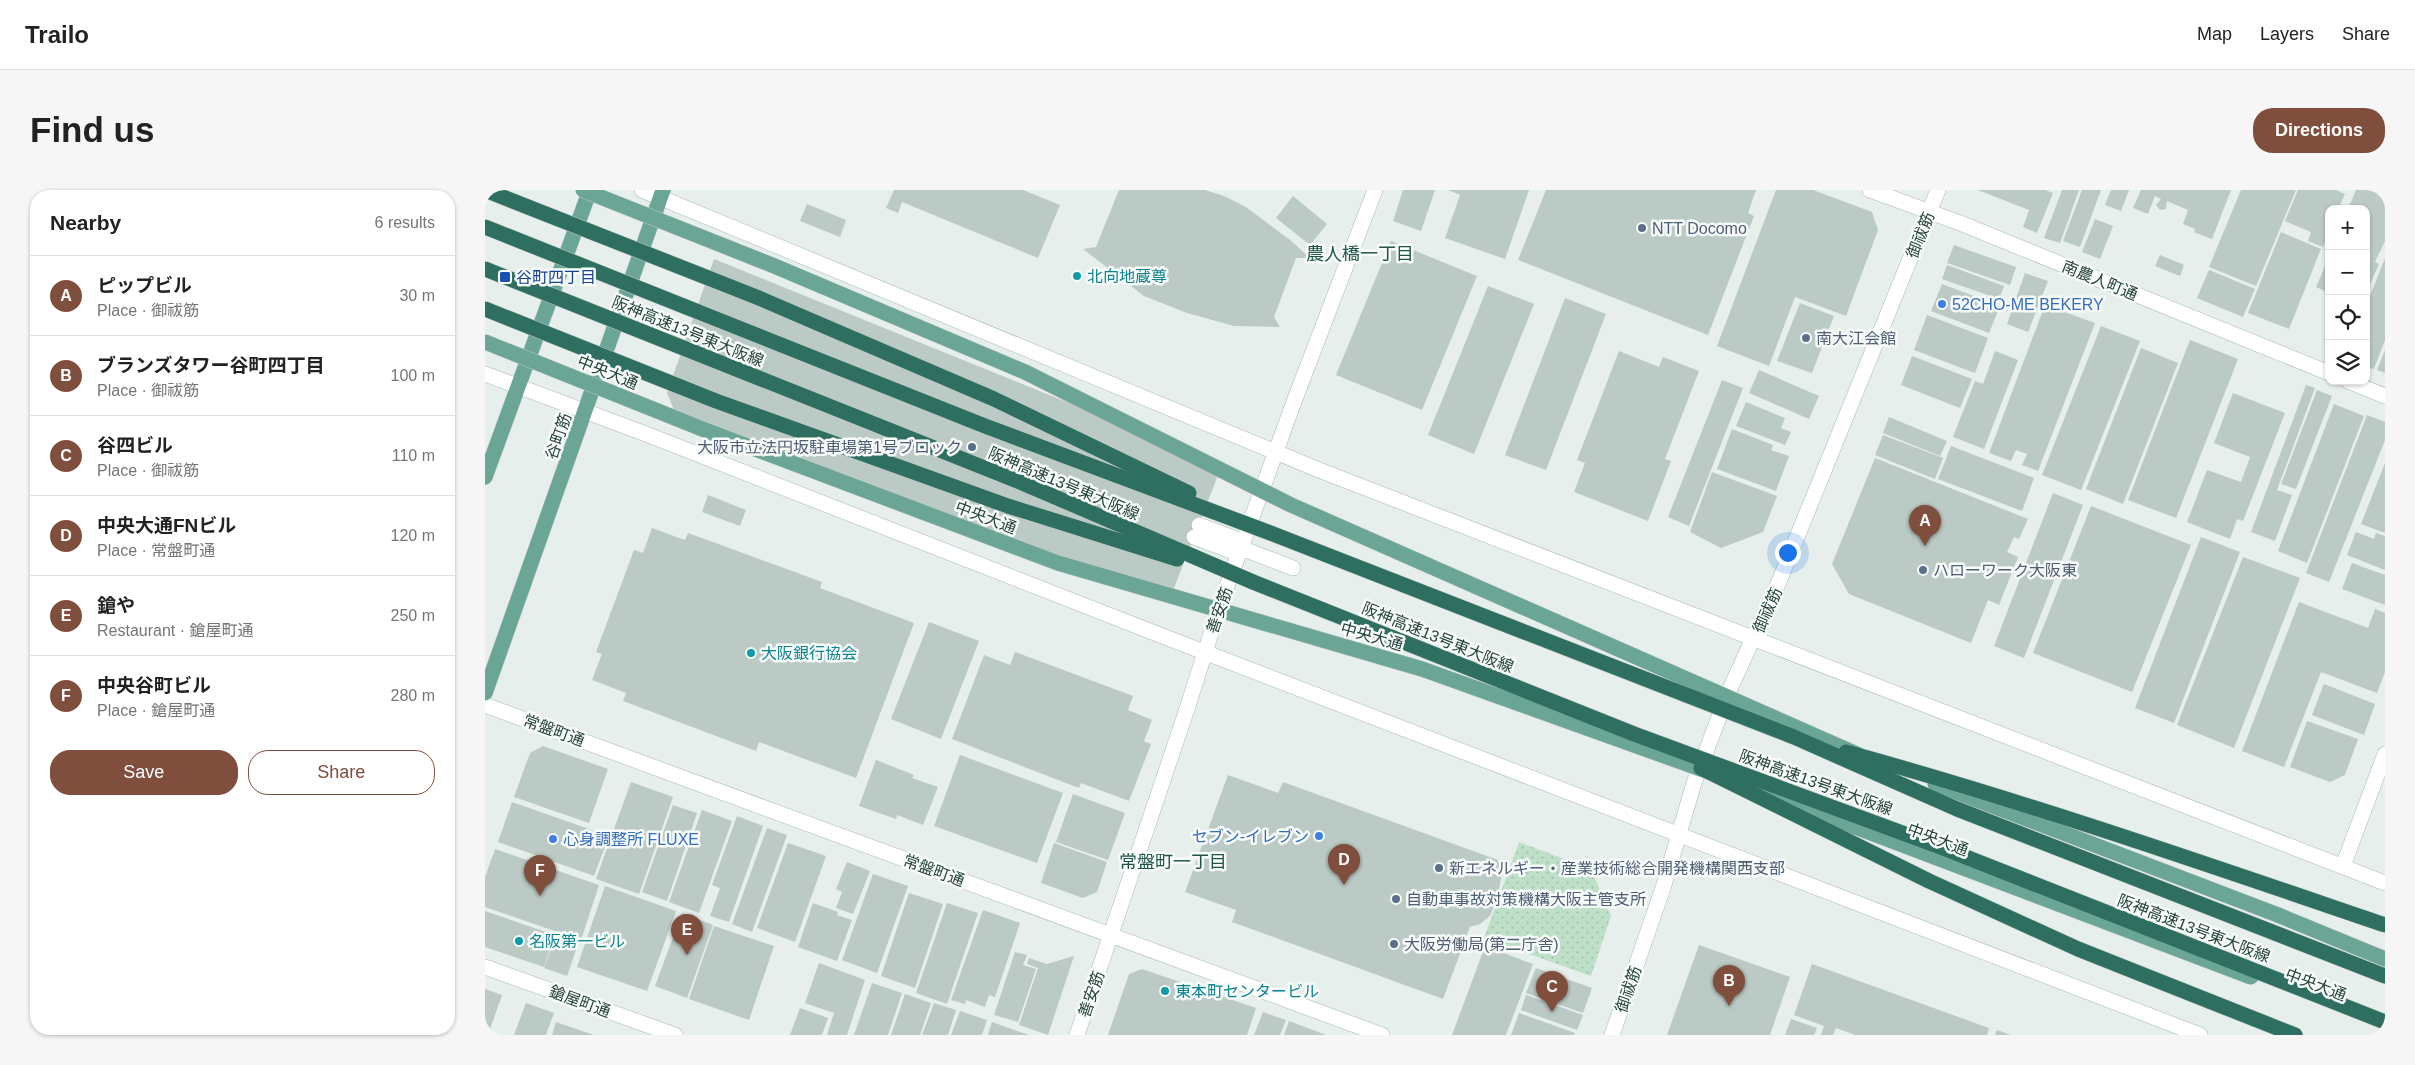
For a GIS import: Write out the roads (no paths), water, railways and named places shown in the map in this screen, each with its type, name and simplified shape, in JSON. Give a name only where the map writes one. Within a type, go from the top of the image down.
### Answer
[{"type":"highway","points":[[485,190],[759,298],[994,399],[1273,534]]},
{"type":"highway","name":"阪神高速13号東大阪線","points":[[485,227],[985,426],[1273,534],[1794,737],[1966,813],[2385,976]]},
{"type":"highway","name":"阪神高速13号東大阪線","points":[[485,269],[1020,482],[1253,582],[1633,734],[1943,848],[2385,1022]]},
{"type":"highway","points":[[485,309],[716,401],[999,503],[1253,582]]},
{"type":"highway","points":[[1633,734],[1929,881],[2078,948],[2295,1035]]},
{"type":"highway","points":[[1794,737],[1968,786],[2124,836],[2385,925]]},
{"type":"main road","points":[[583,190],[772,265],[1025,372],[1291,505],[1836,746],[2278,915],[2385,959]]},
{"type":"main road","points":[[485,476],[590,190]]},
{"type":"main road","name":"谷町筋","points":[[485,693],[662,194]]},
{"type":"main road","name":"中央大通","points":[[485,342],[705,430],[1059,563],[1422,669],[1807,808],[2385,1029]]},
{"type":"street","points":[[641,190],[662,194],[1276,452],[1753,639],[2385,882]]},
{"type":"street","name":"善安筋","points":[[1077,1035],[1241,548],[1375,190]]},
{"type":"street","name":"南農人町通","points":[[1869,190],[1929,212],[2325,371]]},
{"type":"street","name":"御祓筋","points":[[1612,1035],[1663,888],[1694,783],[1729,691],[1778,584],[1938,190]]},
{"type":"street","points":[[485,374],[585,410],[1205,652],[2200,1035]]},
{"type":"street","points":[[2358,385],[2385,396]]},
{"type":"street","points":[[1196,531],[1293,568]]},
{"type":"street","name":"常盤町通","points":[[485,705],[1382,1035]]},
{"type":"street","points":[[2343,866],[2385,754]]},
{"type":"street","name":"鎗屋町通","points":[[485,967],[675,1035]]},
{"type":"place","name":"NTT Docomo","points":[[1642,228]]},
{"type":"place","name":"北向地蔵尊","points":[[1077,276]]},
{"type":"place","name":"谷町四丁目","points":[[505,277]]},
{"type":"place","name":"52CHO-ME BEKERY","points":[[1942,304]]},
{"type":"place","name":"南大江会館","points":[[1806,338]]},
{"type":"place","name":"大阪市立法円坂駐車場第1号ブロック","points":[[972,447]]},
{"type":"place","name":"ピップビル","points":[[1925,546]]},
{"type":"place","name":"ハローワーク大阪東","points":[[1923,570]]},
{"type":"place","name":"大阪銀行協会","points":[[751,653]]},
{"type":"place","name":"セブン-イレブン","points":[[1319,836]]},
{"type":"place","name":"心身調整所 FLUXE","points":[[553,839]]},
{"type":"place","name":"新エネルギー・産業技術総合開発機構関西支部","points":[[1439,868]]},
{"type":"place","name":"中央大通FNビル","points":[[1344,885]]},
{"type":"place","name":"中央谷町ビル","points":[[540,896]]},
{"type":"place","name":"自動車事故対策機構大阪主管支所","points":[[1396,899]]},
{"type":"place","name":"名阪第一ビル","points":[[519,941]]},
{"type":"place","name":"大阪労働局(第二庁舎)","points":[[1394,944]]},
{"type":"place","name":"鎗や","points":[[687,955]]},
{"type":"place","name":"東本町センタービル","points":[[1165,991]]},
{"type":"place","name":"ブランズタワー谷町四丁目","points":[[1729,1006]]},
{"type":"place","name":"谷四ビル","points":[[1552,1012]]},
{"type":"district","name":"農人橋一丁目","points":[[1360,254]]},
{"type":"district","name":"常盤町一丁目","points":[[1173,862]]}]
